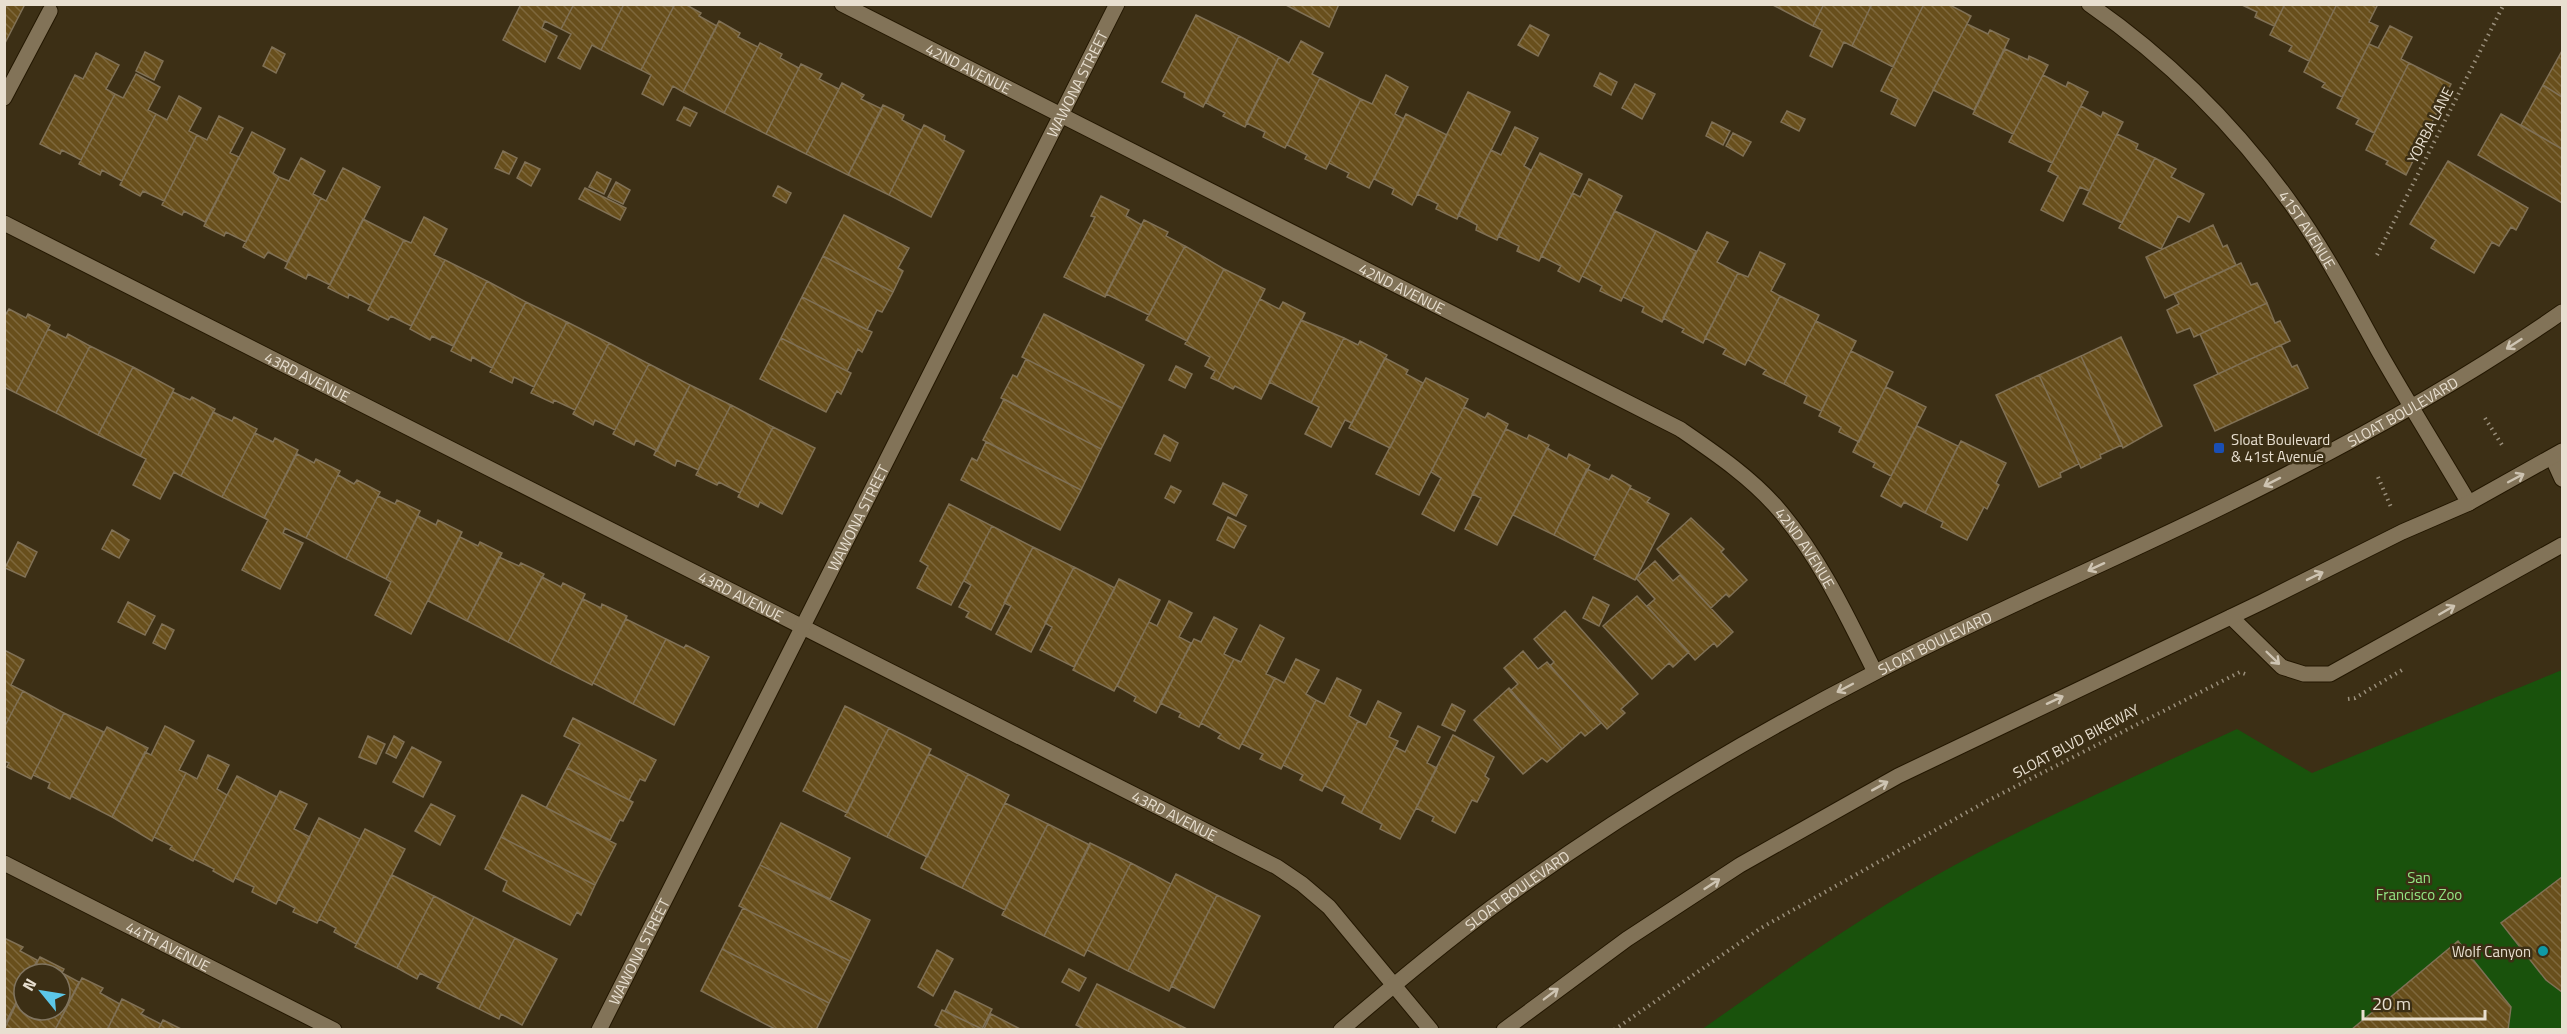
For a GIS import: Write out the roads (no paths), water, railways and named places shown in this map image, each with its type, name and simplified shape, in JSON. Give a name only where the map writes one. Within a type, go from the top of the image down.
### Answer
[{"type":"street","name":"42ND AVENUE","points":[[842,4],[1680,429],[1717,454],[1779,509],[1805,543],[1828,581],[1875,672]]},
{"type":"street","name":"WAWONA STREET","points":[[599,1029],[1117,4]]},
{"type":"street","name":"41ST AVENUE","points":[[2089,4],[2121,26],[2212,110],[2255,157],[2293,206],[2321,249],[2469,503]]},
{"type":"street","points":[[4,98],[50,11]]},
{"type":"street","name":"43RD AVENUE","points":[[4,223],[1276,867],[1302,884],[1329,907],[1431,1029]]},
{"type":"street","name":"SLOAT BOULEVARD","points":[[1341,1029],[1394,984],[1501,901],[1658,795],[1743,744],[1875,672],[2267,485],[2413,407],[2562,312]]},
{"type":"street","points":[[1504,1029],[1635,933],[1740,865],[1940,754],[2231,617],[2402,532],[2469,503],[2557,454],[2562,480]]},
{"type":"street","points":[[2231,617],[2282,667],[2304,674],[2330,674],[2562,545]]},
{"type":"street","name":"44TH AVENUE","points":[[4,863],[334,1029]]},
{"type":"place","name":"Sloat Boulevard & 41st Avenue","points":[[2219,448]]},
{"type":"place","name":"Wolf Canyon","points":[[2543,951]]},
{"type":"park label","name":"San Francisco Zoo","points":[[2419,886]]}]
